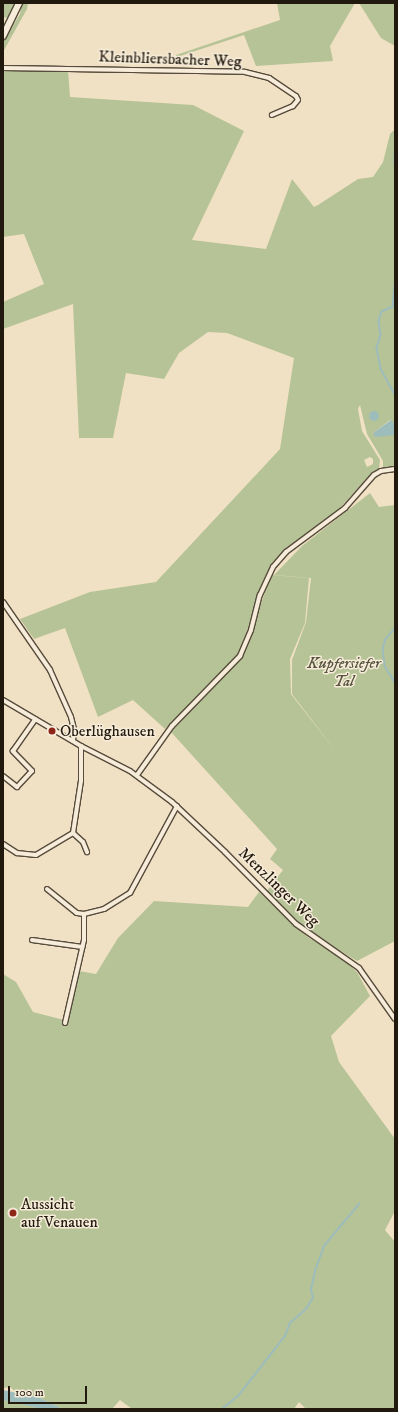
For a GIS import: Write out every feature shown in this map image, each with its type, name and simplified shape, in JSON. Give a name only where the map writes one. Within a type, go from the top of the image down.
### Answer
[{"type":"street","points":[[3,36],[19,3]]},
{"type":"street","name":"Kleinbliersbacher Weg","points":[[3,68],[245,72],[269,78],[296,96],[298,100],[293,106],[272,115]]},
{"type":"street","points":[[137,775],[172,726],[240,656],[251,630],[260,595],[273,567],[286,552],[346,508],[374,475],[381,471],[395,469]]},
{"type":"street","points":[[3,602],[50,670],[71,717],[74,729],[73,741]]},
{"type":"street","name":"Menzlinger Weg","points":[[3,700],[81,746],[137,775],[177,806],[296,924],[359,968],[395,1019]]},
{"type":"street","points":[[3,776],[18,787],[32,771],[13,751],[35,719]]},
{"type":"street","points":[[73,833],[81,781],[81,746]]},
{"type":"street","points":[[47,889],[77,913],[84,914],[104,909],[130,893],[177,806]]},
{"type":"street","points":[[3,844],[17,853],[36,855],[73,833]]},
{"type":"street","points":[[73,833],[83,842],[87,852]]},
{"type":"street","points":[[65,1023],[83,947],[84,914]]},
{"type":"street","points":[[32,940],[83,947]]},
{"type":"green space","points":[[3,3],[15,3],[9,18],[3,17]]},
{"type":"green space","points":[[22,3],[28,3],[27,9],[3,52],[3,42],[20,14]]},
{"type":"green space","points":[[277,3],[355,3],[330,46],[333,61],[256,66],[244,35],[177,57],[176,55],[280,20]]},
{"type":"green space","points":[[359,3],[395,3],[395,46],[381,38]]},
{"type":"green space","points":[[3,70],[68,70],[70,97],[193,105],[244,131],[192,240],[266,249],[292,179],[314,207],[358,179],[373,177],[383,162],[390,134],[395,129],[395,425],[390,420],[373,433],[395,435],[395,466],[383,469],[383,461],[367,434],[360,405],[358,409],[362,431],[380,460],[379,469],[370,475],[336,512],[284,550],[271,565],[257,595],[254,611],[238,657],[165,729],[133,700],[98,717],[65,628],[34,639],[20,619],[90,592],[156,582],[280,449],[294,358],[227,333],[208,332],[179,353],[164,379],[126,373],[113,438],[79,438],[73,304],[3,329],[3,302],[44,284],[24,234],[3,237]],"holes":[[[370,457],[373,459],[373,464],[367,467],[364,460]]]},
{"type":"green space","name":"Kupfersiefer Tal","points":[[370,493],[379,507],[395,505],[395,941],[357,961],[306,930],[266,892],[283,870],[270,859],[277,849],[171,732],[242,658],[271,575],[309,578],[305,623],[290,659],[291,694],[337,753],[292,694],[292,660],[306,622],[311,578],[274,575],[302,546]]},
{"type":"green space","points":[[259,892],[309,938],[338,954],[357,972],[370,996],[331,1036],[339,1062],[395,1139],[395,1211],[385,1230],[395,1242],[395,1409],[306,1409],[299,1402],[294,1409],[132,1409],[120,1400],[112,1409],[63,1409],[40,1398],[16,1392],[10,1387],[3,1388],[3,974],[16,982],[33,1012],[68,1021],[79,971],[96,974],[118,938],[154,901],[248,907]]},
{"type":"green space","points":[[3,1400],[25,1404],[42,1409],[3,1409]]},
{"type":"water","points":[[372,411],[376,411],[378,412],[378,420],[372,421],[369,418],[369,414]]},
{"type":"water","points":[[391,420],[395,425],[395,435],[375,437],[373,433]]},
{"type":"water","points":[[3,1390],[40,1398],[63,1409],[42,1409],[3,1400]]},
{"type":"waterway","points":[[395,154],[395,165]]},
{"type":"waterway","points":[[395,286],[393,307],[382,312],[379,321],[381,335],[377,348],[381,369],[395,394]]},
{"type":"waterway","points":[[395,629],[386,639],[383,649],[385,666],[395,682]]},
{"type":"waterway","points":[[222,1409],[239,1395],[285,1336],[290,1323],[306,1309],[313,1298],[311,1290],[315,1271],[324,1246],[359,1204]]},
{"type":"place","name":"Oberlüghausen","points":[[52,731]]},
{"type":"place","name":"Aussicht auf Venauen","points":[[13,1213]]}]
